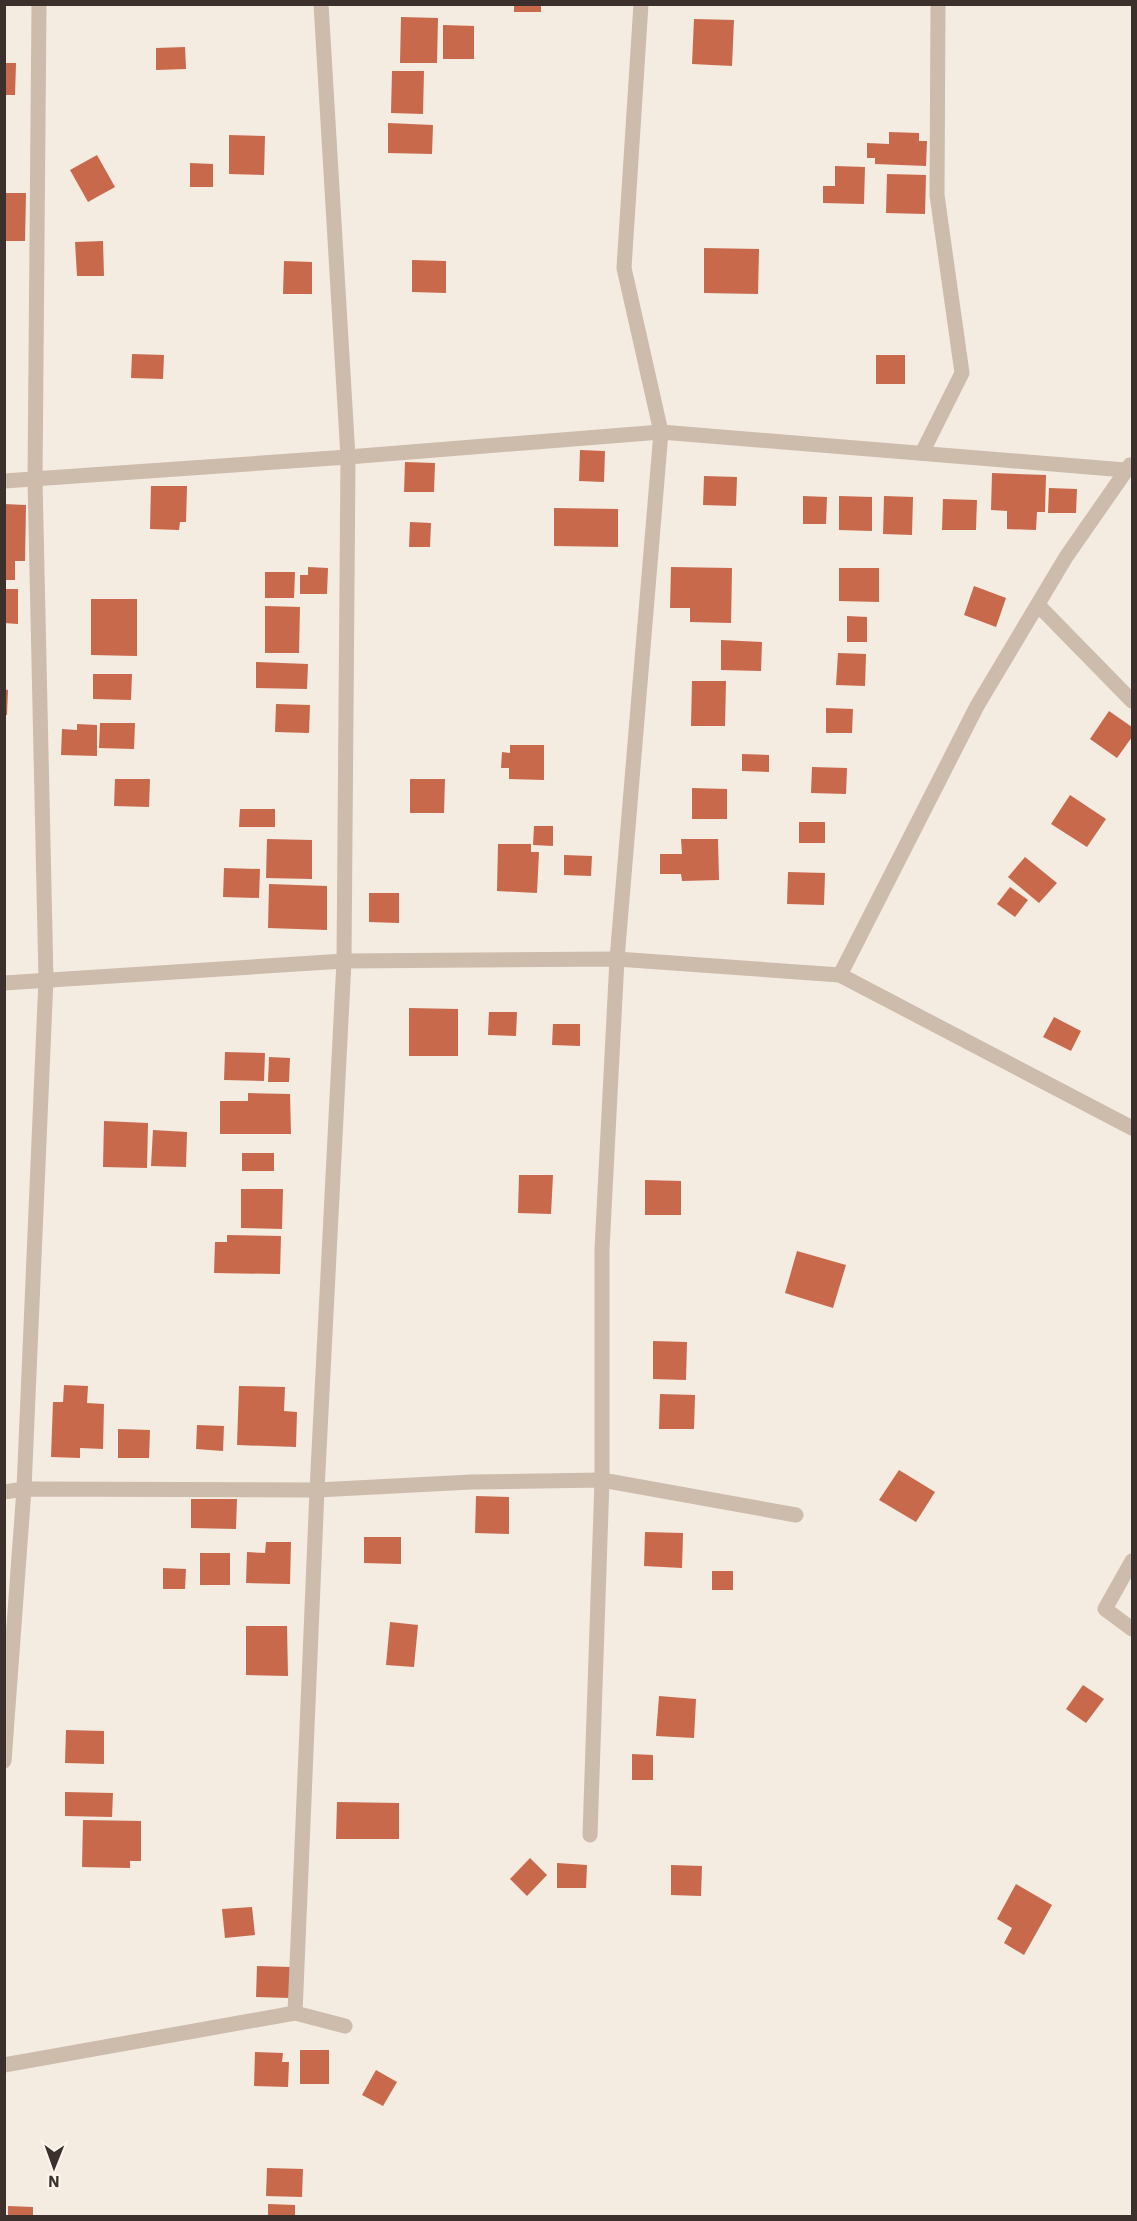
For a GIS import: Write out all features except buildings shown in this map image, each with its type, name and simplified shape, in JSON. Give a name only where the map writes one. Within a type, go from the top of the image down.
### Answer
[{"type":"street","points":[[4,1761],[24,1489],[46,980],[35,480],[39,4]]},
{"type":"street","points":[[296,2013],[317,1490],[344,961],[348,458],[321,4]]},
{"type":"street","points":[[590,1835],[602,1480],[602,1249],[617,959],[661,432],[624,268],[641,4]]},
{"type":"street","points":[[922,453],[962,374],[937,195],[938,4]]},
{"type":"street","points":[[4,481],[348,458],[661,432],[922,453],[1129,466]]},
{"type":"street","points":[[840,975],[977,706],[1066,557],[1129,466]]},
{"type":"street","points":[[1038,605],[1132,701]]},
{"type":"street","points":[[4,983],[344,961],[617,959],[840,975],[1132,1128]]},
{"type":"street","points":[[4,1492],[24,1489],[317,1490],[471,1482],[602,1480],[796,1515]]},
{"type":"street","points":[[1132,1561],[1105,1609],[1132,1629]]},
{"type":"street","points":[[4,2065],[296,2013],[345,2026]]}]
